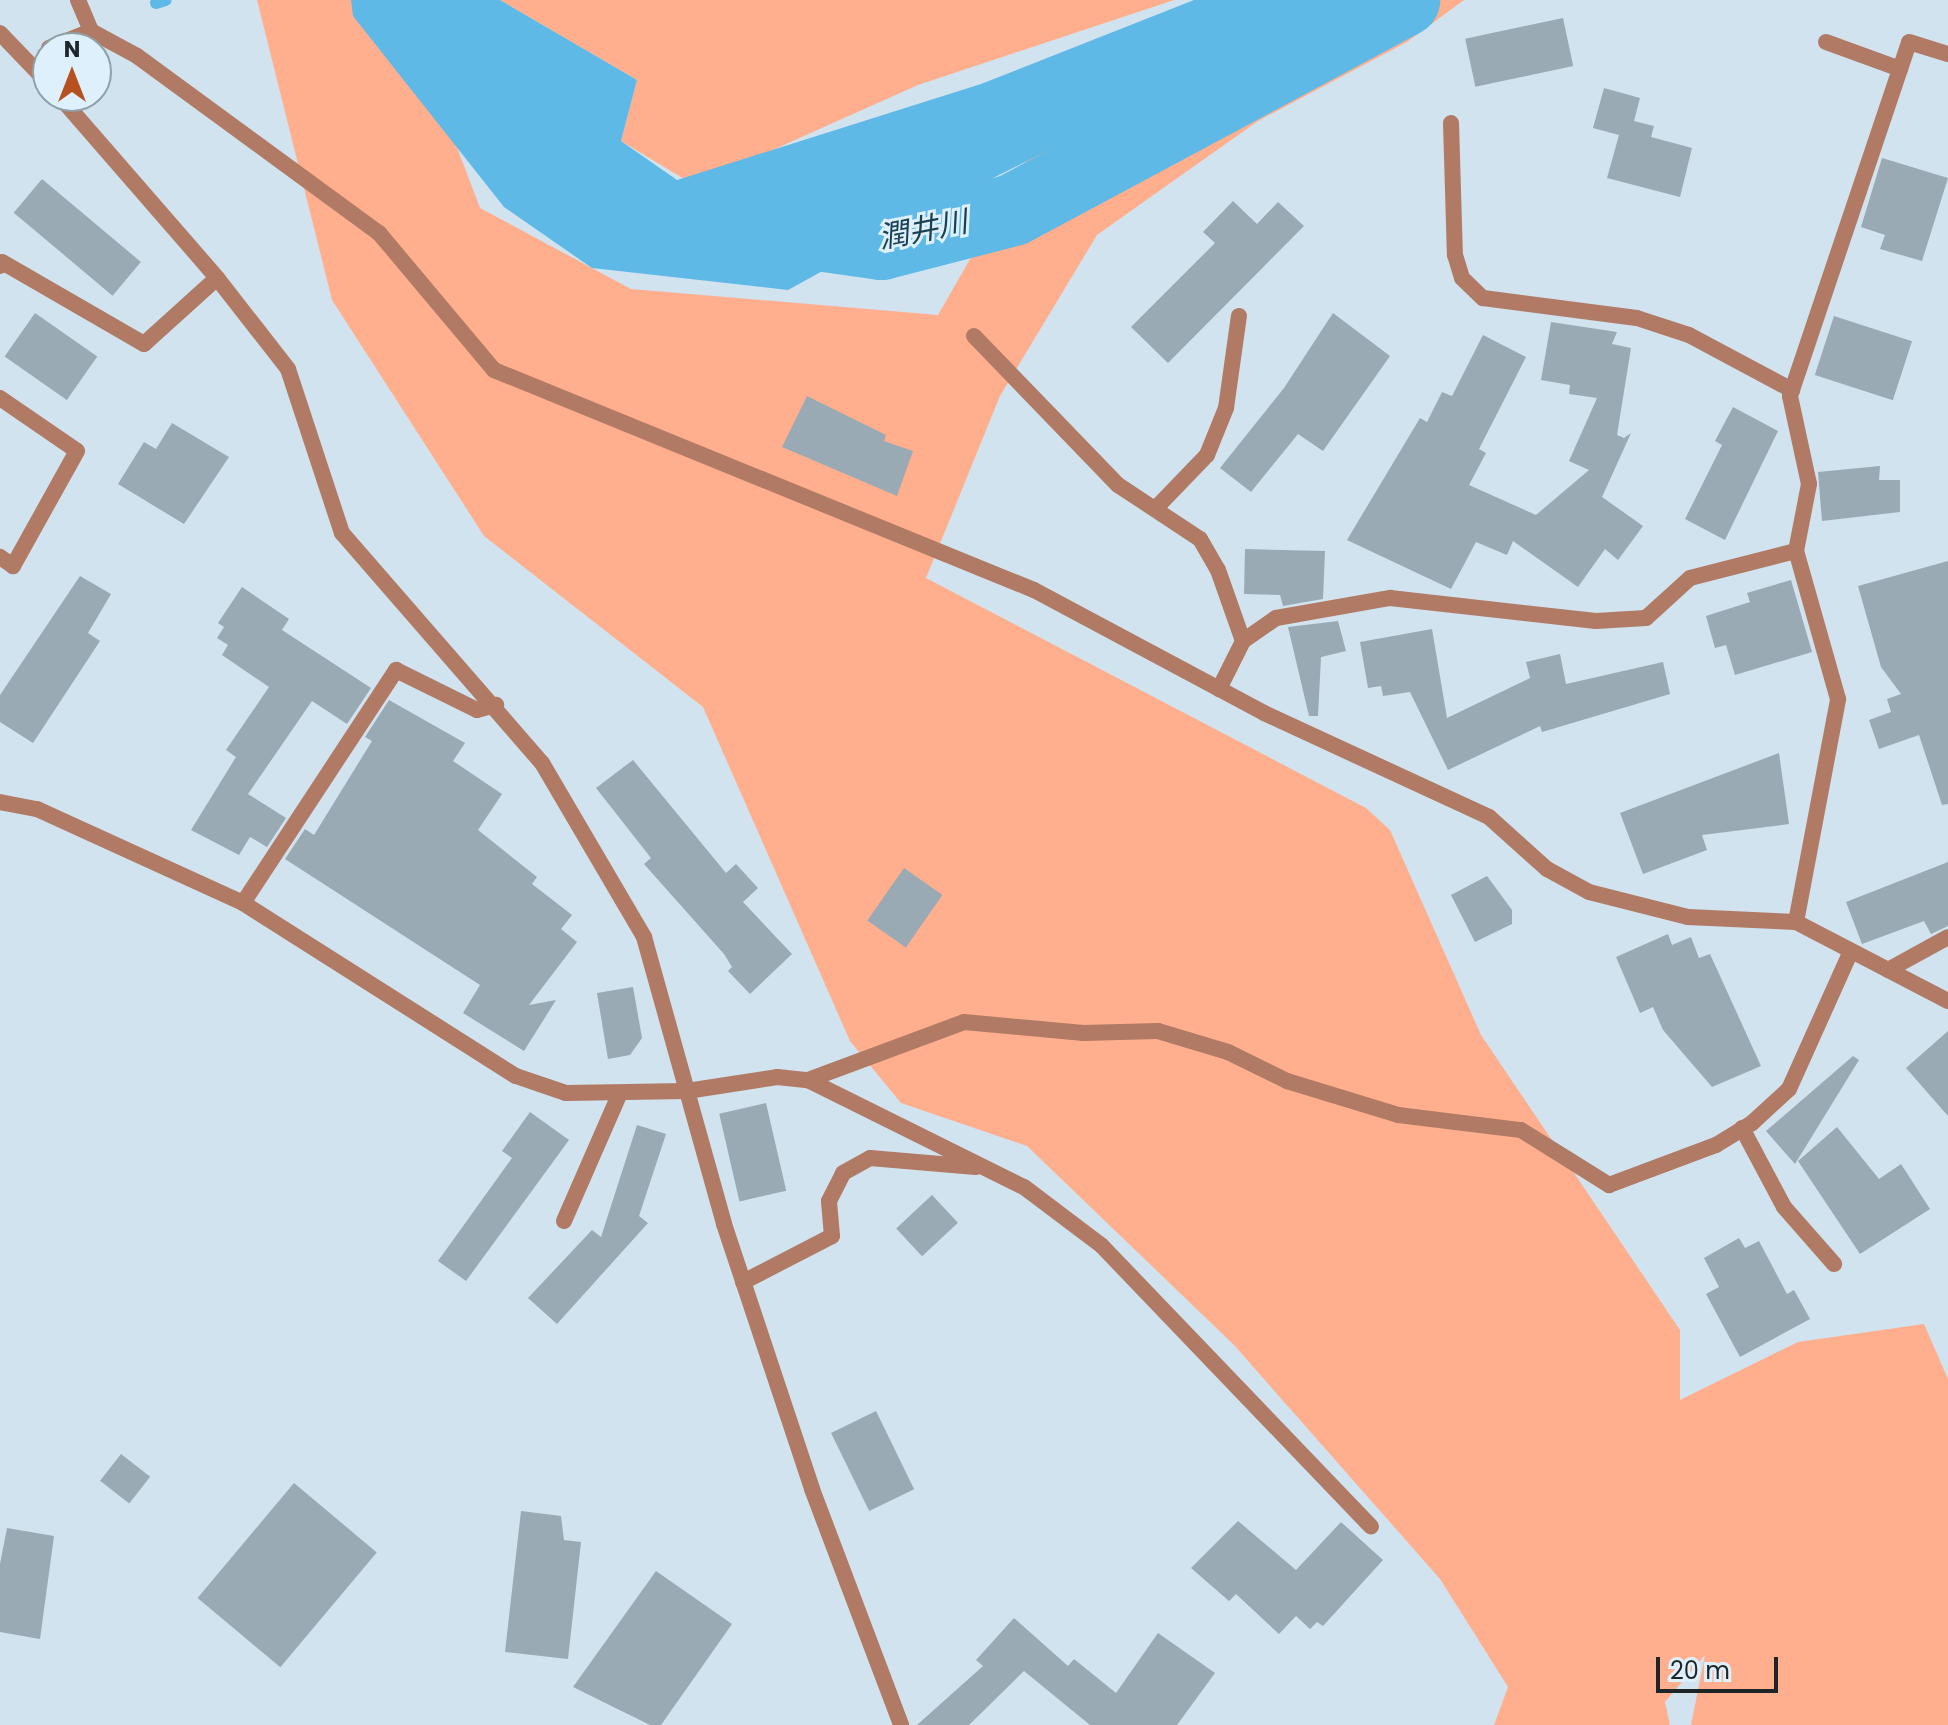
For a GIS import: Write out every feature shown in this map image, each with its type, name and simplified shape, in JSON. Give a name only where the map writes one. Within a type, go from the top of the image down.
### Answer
[{"type":"street","points":[[78,0],[91,31],[137,56],[379,233],[494,370],[1034,590],[1219,689],[1489,817],[1547,869],[1589,892],[1688,917],[1796,922],[1948,1001]]},
{"type":"street","points":[[0,33],[32,65]]},
{"type":"street","points":[[1826,42],[1900,69]]},
{"type":"street","points":[[1796,922],[1838,699],[1796,551],[1809,484],[1792,390],[1909,42],[1948,54]]},
{"type":"street","points":[[25,57],[32,54]]},
{"type":"street","points":[[73,112],[217,278],[288,369],[342,533],[496,705],[542,763],[644,937],[743,1282],[812,1489],[901,1725]]},
{"type":"street","points":[[1451,123],[1455,255],[1462,278],[1483,298],[1637,318],[1689,335],[1792,390]]},
{"type":"street","points":[[0,266],[2,262],[144,344],[217,278]]},
{"type":"street","points":[[1155,509],[1207,455],[1226,408],[1239,316]]},
{"type":"street","points":[[974,336],[1118,485],[1200,539],[1218,570],[1243,641]]},
{"type":"street","points":[[0,398],[77,451],[13,566],[0,557]]},
{"type":"street","points":[[1219,689],[1243,641],[1276,618],[1390,598],[1596,621],[1646,618],[1690,578],[1796,551]]},
{"type":"street","points":[[243,903],[396,670],[477,710],[496,705]]},
{"type":"street","points":[[0,802],[37,809],[243,903],[516,1076],[566,1093],[687,1091],[777,1077],[808,1080],[1024,1187],[1101,1245],[1371,1527]]},
{"type":"street","points":[[1888,970],[1948,937]]},
{"type":"street","points":[[808,1080],[964,1022],[1083,1033],[1158,1031],[1228,1052],[1287,1081],[1398,1115],[1521,1130],[1609,1185],[1716,1145],[1789,1089],[1851,951]]},
{"type":"street","points":[[564,1221],[620,1093]]},
{"type":"street","points":[[1742,1128],[1784,1207],[1834,1264]]},
{"type":"street","points":[[743,1282],[832,1236],[829,1201],[843,1173],[870,1158],[985,1168]]},
{"type":"shaded area","points":[[257,0],[401,0],[480,208],[631,289],[938,315],[1039,139],[1308,0],[1464,0],[1407,42],[1258,121],[1097,235],[1000,396],[926,578],[1366,808],[1390,830],[1481,1035],[1680,1330],[1680,1400],[1798,1342],[1924,1324],[1948,1379],[1948,1725],[1691,1725],[1705,1655],[1665,1702],[1670,1725],[1494,1725],[1508,1687],[1440,1579],[1234,1345],[1027,1146],[901,1103],[850,1041],[703,707],[484,536],[332,300]]},
{"type":"shaded area","points":[[500,0],[1174,0],[918,85],[694,185],[621,141],[637,80]]},
{"type":"water","points":[[351,0],[500,0],[637,80],[621,141],[677,180],[981,84],[1194,0],[1350,0],[975,187],[788,290],[592,268],[504,207],[353,16]]},
{"type":"building","points":[[1563,18],[1573,66],[1475,87],[1465,39]]},
{"type":"building","points":[[1604,88],[1640,98],[1634,121],[1654,126],[1651,137],[1692,148],[1680,197],[1607,178],[1619,135],[1593,128]]},
{"type":"building","points":[[1882,158],[1948,178],[1922,261],[1880,249],[1885,235],[1861,227]]},
{"type":"building","points":[[42,179],[141,262],[113,296],[14,213]]},
{"type":"building","points":[[1233,201],[1257,224],[1278,202],[1304,226],[1168,363],[1131,327],[1215,243],[1203,232]]},
{"type":"building","points":[[35,313],[97,357],[67,400],[5,356]]},
{"type":"building","points":[[1333,313],[1390,356],[1323,451],[1298,434],[1251,492],[1220,468],[1284,388]]},
{"type":"building","points":[[1834,316],[1912,341],[1893,400],[1815,375]]},
{"type":"building","points":[[1551,322],[1617,332],[1612,344],[1631,348],[1617,435],[1624,438],[1631,433],[1602,497],[1643,526],[1618,560],[1605,549],[1578,587],[1513,541],[1507,555],[1476,542],[1451,589],[1347,540],[1420,418],[1427,422],[1442,392],[1452,396],[1483,335],[1526,357],[1479,449],[1486,453],[1469,485],[1536,515],[1589,470],[1569,461],[1597,398],[1569,394],[1570,385],[1541,380]]},
{"type":"building","points":[[807,396],[886,435],[884,441],[913,451],[897,496],[782,447]]},
{"type":"building","points":[[1733,407],[1778,431],[1725,540],[1685,519],[1722,445],[1715,441]]},
{"type":"building","points":[[172,423],[229,457],[184,524],[118,484],[144,442],[156,449]]},
{"type":"building","points":[[1880,466],[1879,480],[1900,480],[1900,512],[1822,521],[1818,472]]},
{"type":"building","points":[[1245,549],[1325,551],[1323,599],[1283,606],[1280,595],[1244,594]]},
{"type":"building","points":[[1948,561],[1948,804],[1942,805],[1919,735],[1879,749],[1869,720],[1891,712],[1887,699],[1901,694],[1881,667],[1858,586]]},
{"type":"building","points":[[80,576],[111,594],[88,633],[100,641],[33,743],[0,722],[0,695]]},
{"type":"building","points":[[1791,580],[1812,652],[1735,675],[1726,645],[1715,648],[1706,616],[1750,602],[1747,593]]},
{"type":"building","points":[[242,587],[289,619],[282,630],[371,688],[347,724],[312,701],[248,794],[286,818],[267,847],[250,837],[239,855],[191,830],[236,757],[226,750],[269,687],[222,655],[228,645],[217,638],[224,627],[218,623]]},
{"type":"building","points":[[1338,621],[1346,651],[1321,657],[1318,716],[1309,716],[1288,627]]},
{"type":"building","points":[[1432,629],[1447,718],[1530,678],[1526,662],[1560,654],[1566,684],[1663,662],[1670,694],[1542,732],[1540,726],[1448,770],[1410,692],[1383,696],[1381,686],[1368,688],[1360,642]]},
{"type":"building","points":[[389,700],[465,743],[453,761],[502,794],[478,830],[537,877],[532,884],[572,915],[561,929],[577,942],[529,1005],[556,1000],[524,1051],[463,1013],[480,985],[285,859],[305,829],[314,835],[372,741],[365,737]]},
{"type":"building","points":[[1779,753],[1789,824],[1702,835],[1707,850],[1643,874],[1620,813]]},
{"type":"building","points":[[633,760],[726,873],[736,864],[758,888],[743,902],[792,954],[750,994],[728,971],[732,967],[724,954],[644,864],[651,858],[596,788]]},
{"type":"building","points":[[1948,862],[1948,926],[1931,934],[1924,921],[1862,944],[1846,902]]},
{"type":"building","points":[[904,868],[943,895],[906,947],[867,920]]},
{"type":"building","points":[[1487,876],[1512,910],[1512,924],[1475,942],[1451,895]]},
{"type":"building","points":[[1668,934],[1672,945],[1691,937],[1699,958],[1710,954],[1761,1066],[1712,1087],[1663,1030],[1653,1007],[1640,1013],[1616,957]]},
{"type":"building","points":[[633,987],[642,1038],[630,1055],[608,1059],[597,993]]},
{"type":"building","points":[[1948,1031],[1948,1116],[1906,1068]]},
{"type":"building","points":[[1853,1056],[1859,1060],[1795,1164],[1766,1131]]},
{"type":"building","points":[[766,1103],[786,1191],[739,1201],[719,1114]]},
{"type":"building","points":[[530,1112],[569,1140],[466,1281],[438,1261],[512,1158],[502,1151]]},
{"type":"building","points":[[637,1125],[666,1134],[639,1216],[648,1223],[557,1324],[528,1298],[592,1230],[601,1237]]},
{"type":"building","points":[[1837,1127],[1879,1179],[1901,1164],[1930,1209],[1860,1254],[1798,1161]]},
{"type":"building","points":[[932,1195],[958,1223],[922,1256],[896,1228]]},
{"type":"building","points":[[1739,1238],[1745,1248],[1759,1241],[1787,1294],[1794,1290],[1810,1319],[1740,1357],[1706,1294],[1719,1287],[1704,1258]]},
{"type":"building","points":[[876,1411],[914,1489],[869,1511],[831,1433]]},
{"type":"building","points":[[121,1454],[150,1477],[129,1504],[100,1481]]},
{"type":"building","points":[[294,1483],[377,1552],[280,1667],[198,1598]]},
{"type":"building","points":[[521,1511],[561,1516],[564,1540],[581,1542],[568,1659],[505,1652]]},
{"type":"building","points":[[1238,1521],[1296,1570],[1341,1522],[1383,1560],[1323,1626],[1317,1622],[1310,1629],[1296,1616],[1279,1634],[1236,1594],[1229,1601],[1191,1568]]},
{"type":"building","points":[[7,1528],[54,1536],[40,1639],[0,1632],[0,1564]]},
{"type":"building","points":[[656,1571],[732,1624],[661,1725],[650,1725],[573,1687]]},
{"type":"building","points":[[1014,1618],[1068,1666],[1074,1659],[1116,1693],[1158,1633],[1215,1673],[1177,1725],[1090,1725],[1024,1671],[969,1725],[917,1725],[983,1666],[976,1660]]},
{"type":"waterway","points":[[156,3],[166,0]]},
{"type":"waterway","name":"潤井川","points":[[776,229],[882,244],[1013,210],[1404,0]]}]
